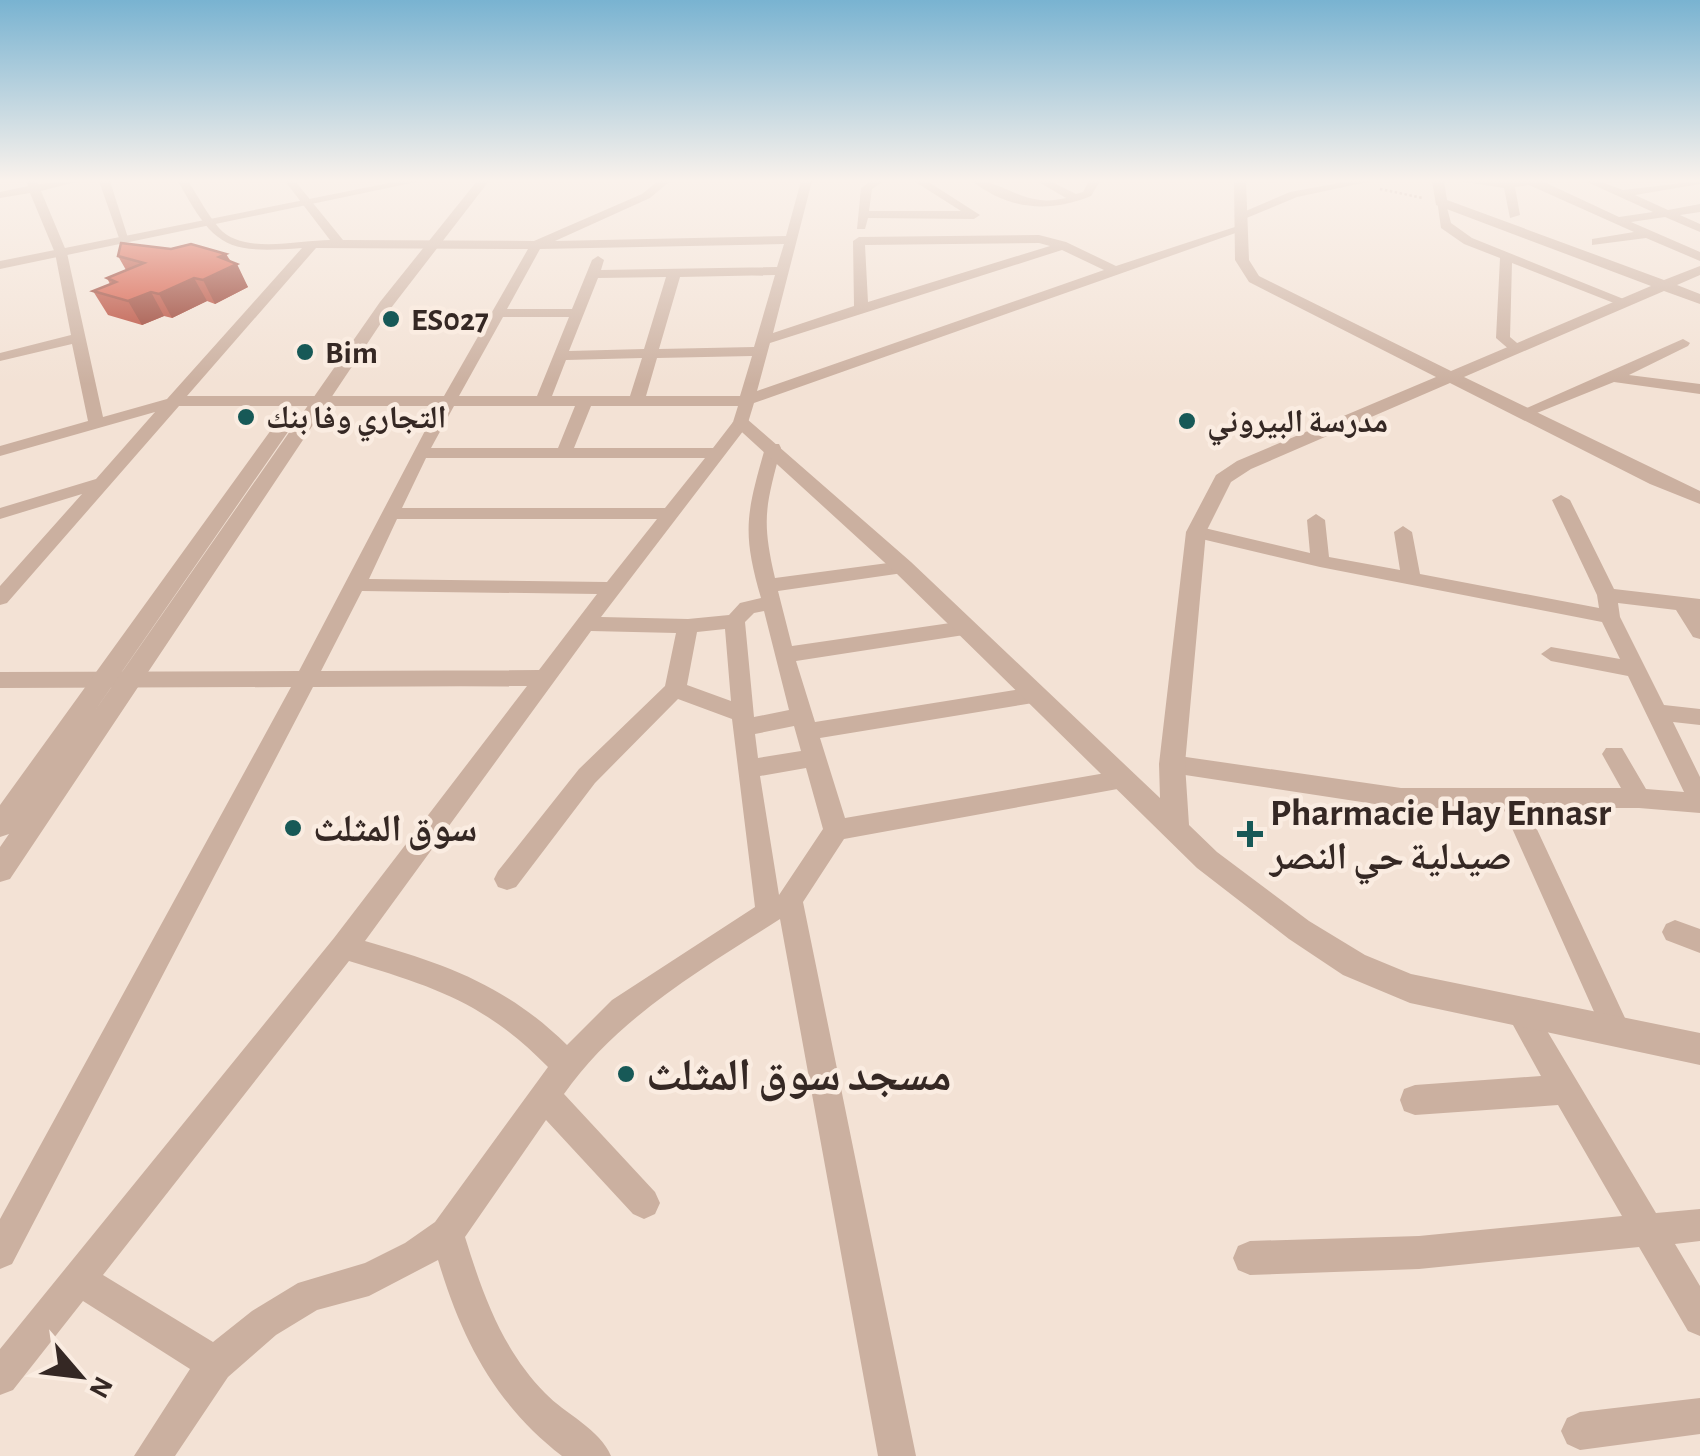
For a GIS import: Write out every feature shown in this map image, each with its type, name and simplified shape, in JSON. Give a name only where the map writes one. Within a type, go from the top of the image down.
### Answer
[{"type":"street","points":[[60,249],[96,423]]},
{"type":"street","points":[[0,265],[75,249]]},
{"type":"street","points":[[0,598],[309,249]]},
{"type":"street","points":[[0,826],[100,683],[385,305],[421,249]]},
{"type":"street","points":[[0,1252],[356,585],[420,453],[534,249]]},
{"type":"street","points":[[543,400],[603,249]]},
{"type":"street","points":[[0,1377],[344,947],[612,588],[718,453],[743,412],[788,249]]},
{"type":"street","points":[[858,249],[861,308]]},
{"type":"street","points":[[884,249],[931,263],[1033,249]]},
{"type":"street","points":[[560,356],[764,345],[861,308],[931,263],[964,249]]},
{"type":"street","points":[[1070,249],[1118,272]]},
{"type":"street","points":[[0,451],[178,400],[637,400],[743,412],[1174,249]]},
{"type":"street","points":[[1241,249],[1242,260],[1254,279],[1521,414],[1700,498]]},
{"type":"street","points":[[1490,249],[1624,302]]},
{"type":"street","points":[[1565,249],[1700,299]]},
{"type":"street","points":[[1506,256],[1502,338],[1516,348]]},
{"type":"street","points":[[1175,825],[1172,764],[1196,532],[1223,479],[1244,465],[1700,270]]},
{"type":"street","points":[[592,274],[783,271]]},
{"type":"street","points":[[637,400],[674,273]]},
{"type":"street","points":[[496,314],[577,313]]},
{"type":"street","points":[[0,356],[78,338]]},
{"type":"street","points":[[1521,414],[1683,343]]},
{"type":"street","points":[[1612,376],[1700,389]]},
{"type":"street","points":[[564,452],[585,400]]},
{"type":"street","points":[[0,870],[128,682],[309,402]]},
{"type":"street","points":[[743,412],[772,448],[903,567],[1207,860],[1300,930],[1354,964],[1410,988],[1700,1049]]},
{"type":"street","points":[[772,448],[754,523],[768,595],[836,830]]},
{"type":"street","points":[[420,453],[718,453]]},
{"type":"street","points":[[0,514],[103,482]]},
{"type":"street","points":[[1561,500],[1654,712],[1700,802]]},
{"type":"street","points":[[390,514],[671,513]]},
{"type":"street","points":[[1316,520],[1320,561]]},
{"type":"street","points":[[1196,532],[1411,578],[1608,606],[1691,605],[1700,632]]},
{"type":"street","points":[[1403,532],[1411,578]]},
{"type":"street","points":[[0,569],[36,558]]},
{"type":"street","points":[[585,624],[688,626],[735,621],[768,595],[903,567]]},
{"type":"street","points":[[356,585],[612,588]]},
{"type":"street","points":[[735,621],[747,769],[898,1456]]},
{"type":"street","points":[[507,879],[587,776],[675,689],[688,626]]},
{"type":"street","points":[[784,654],[964,628]]},
{"type":"street","points":[[1551,654],[1636,670]]},
{"type":"street","points":[[0,680],[100,683],[306,677],[544,678]]},
{"type":"street","points":[[675,689],[742,721],[804,724],[1033,695]]},
{"type":"street","points":[[1654,712],[1700,717]]},
{"type":"street","points":[[1614,754],[1639,798]]},
{"type":"street","points":[[747,769],[815,758]]},
{"type":"street","points":[[1172,764],[1401,798],[1639,798],[1700,802]]},
{"type":"street","points":[[153,1456],[215,1364],[264,1324],[310,1296],[369,1279],[418,1255],[447,1234],[567,1065],[622,1010],[779,906],[836,830],[1123,780]]},
{"type":"street","points":[[1511,798],[1618,1033]]},
{"type":"street","points":[[344,947],[448,978],[480,994],[517,1018],[567,1065]]},
{"type":"street","points":[[1520,1014],[1700,1319]]},
{"type":"street","points":[[1414,1100],[1562,1090]]},
{"type":"street","points":[[545,1096],[644,1203]]},
{"type":"street","points":[[1250,1258],[1403,1256],[1700,1225]]},
{"type":"street","points":[[447,1234],[484,1342],[509,1384],[531,1409],[592,1456]]},
{"type":"street","points":[[79,1279],[215,1364]]},
{"type":"street","points":[[1580,1431],[1700,1416]]},
{"type":"building","points":[[120,249],[208,249],[226,254],[219,257],[237,264],[203,280],[194,278],[159,294],[151,292],[128,301],[93,291],[116,282],[107,278],[144,263],[118,256]]},
{"type":"place","name":"ES027","points":[[391,319]]},
{"type":"place","name":"Bim","points":[[305,352]]},
{"type":"place","name":"التجاري وفا بنك","points":[[246,417]]},
{"type":"place","name":"مدرسة البيروني","points":[[1187,421]]},
{"type":"place","name":"سوق المثلث","points":[[293,828]]},
{"type":"place","name":"Pharmacie Hay Ennasr صيدلية حي النصر","points":[[1250,834]]},
{"type":"place","name":"مسجد سوق المثلث","points":[[626,1074]]}]
